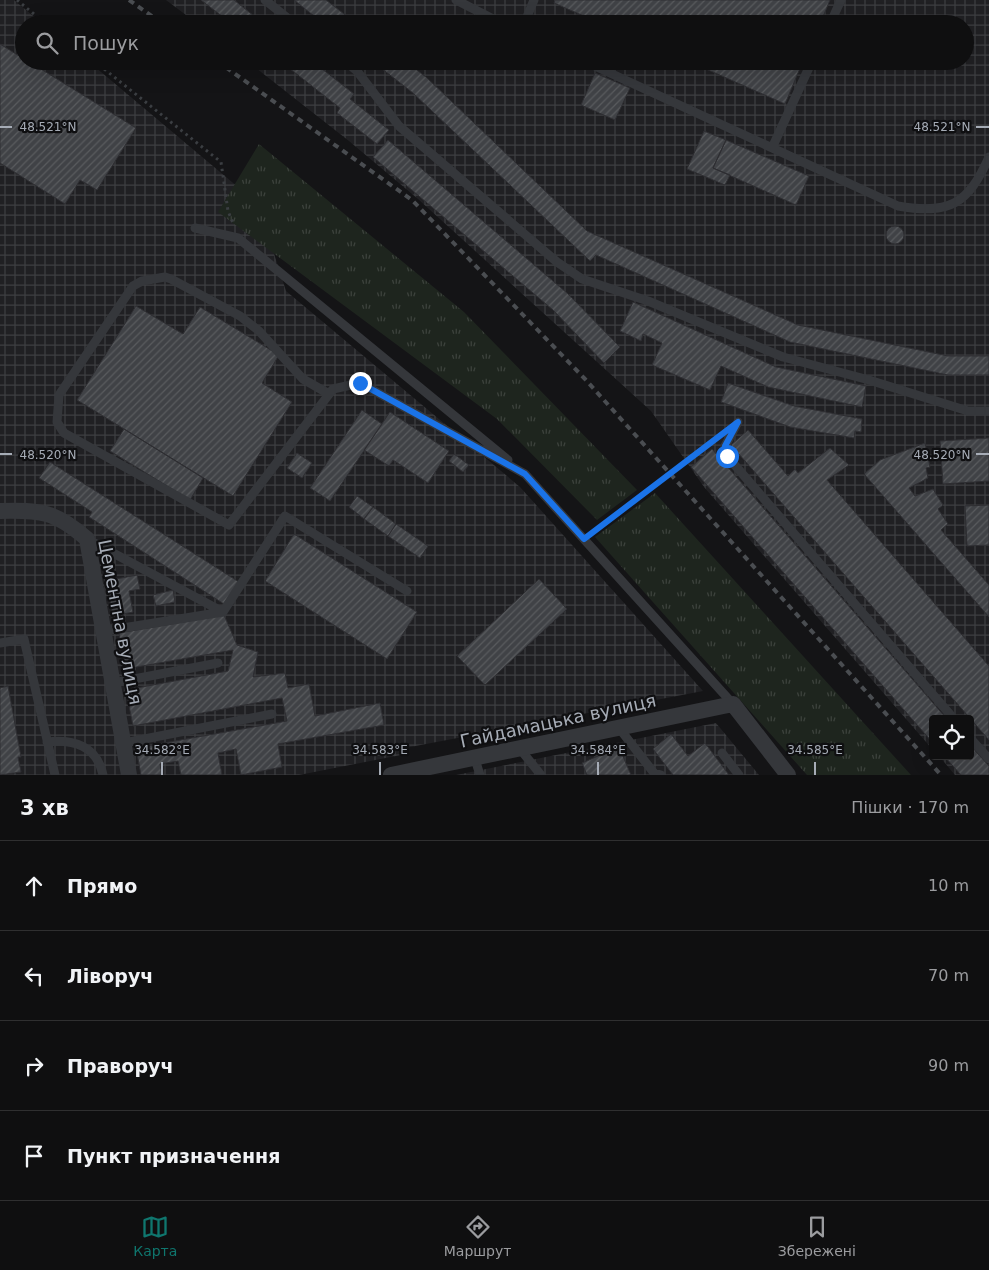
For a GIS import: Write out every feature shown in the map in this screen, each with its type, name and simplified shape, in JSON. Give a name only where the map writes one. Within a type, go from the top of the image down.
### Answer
[{"type":"street","name":"Цементна вулиця","points":[[0,511],[37,510],[69,523],[87,539],[129,775]]},
{"type":"street","name":"Гайдамацька вулиця","points":[[391,775],[733,704]]},
{"type":"street","points":[[733,704],[788,775]]},
{"type":"lane","points":[[265,0],[284,15]]},
{"type":"lane","points":[[456,0],[485,15]]},
{"type":"lane","points":[[528,15],[534,0]]},
{"type":"lane","points":[[834,15],[841,0]]},
{"type":"lane","points":[[356,70],[399,126],[557,262],[582,279],[648,301],[782,357],[869,380],[968,412],[989,411]]},
{"type":"lane","points":[[603,70],[898,206],[922,210],[944,207],[962,199],[978,182],[989,157]]},
{"type":"lane","points":[[772,148],[808,70]]},
{"type":"lane","points":[[195,228],[238,238],[525,474],[733,704]]},
{"type":"lane","points":[[329,394],[303,379],[259,331],[240,316],[165,277],[142,281],[133,286],[59,395],[57,422],[64,433],[229,524],[329,394],[333,388],[360,383],[525,474]]},
{"type":"lane","points":[[738,422],[725,446],[727,456],[951,715]]},
{"type":"lane","points":[[104,631],[223,612],[285,516],[406,591]]},
{"type":"lane","points":[[87,539],[223,612]]},
{"type":"lane","points":[[0,643],[24,639],[55,775]]},
{"type":"lane","points":[[113,683],[218,663]]},
{"type":"lane","points":[[124,743],[272,714]]},
{"type":"lane","points":[[619,728],[654,773],[661,775]]},
{"type":"lane","points":[[47,742],[65,740],[85,746],[101,763],[104,775]]},
{"type":"lane","points":[[974,742],[989,759]]},
{"type":"lane","points":[[520,749],[541,775]]},
{"type":"lane","points":[[722,753],[740,775]]},
{"type":"lane","points":[[475,758],[480,775]]},
{"type":"path","points":[[17,0],[35,15]]},
{"type":"path","points":[[105,70],[221,162],[228,211],[238,238]]},
{"type":"path","points":[[584,539],[715,439]]},
{"type":"shaded area","points":[[0,0],[14,0],[32,15],[15,15],[15,70],[99,70],[258,204],[286,291],[520,487],[703,691],[405,748],[406,754],[299,775],[0,775]]},
{"type":"shaded area","points":[[166,0],[989,0],[989,775],[955,775],[942,760],[974,760],[974,715],[929,715],[929,745],[704,487],[651,411],[418,199],[349,141],[258,70],[974,70],[974,15],[186,15]]},
{"type":"shaded area","points":[[716,723],[759,775],[456,775]]},
{"type":"green space","points":[[259,144],[464,312],[637,490],[597,520],[497,419],[218,212]]},
{"type":"green space","points":[[655,493],[911,775],[807,775],[595,537]]},
{"type":"building","points":[[201,0],[234,0],[253,15],[220,15]]},
{"type":"building","points":[[294,0],[326,0],[345,15],[313,15]]},
{"type":"building","points":[[555,0],[830,0],[824,15],[581,15],[554,3]]},
{"type":"building","points":[[0,44],[15,53],[15,70],[43,70],[136,128],[97,190],[80,180],[65,204],[0,163]]},
{"type":"building","points":[[291,70],[323,70],[354,94],[350,99],[389,130],[377,144],[337,113],[340,108]]},
{"type":"building","points":[[384,70],[417,70],[426,77],[587,231],[798,325],[948,356],[989,356],[989,375],[948,375],[790,342],[596,255],[590,261],[413,93]]},
{"type":"building","points":[[708,70],[799,70],[785,104]]},
{"type":"building","points":[[595,73],[630,88],[615,120],[581,105]]},
{"type":"building","points":[[704,131],[726,140],[713,168],[730,175],[725,185],[687,169]]},
{"type":"building","points":[[388,140],[567,293],[620,347],[604,363],[553,310],[373,157]]},
{"type":"building","points":[[726,140],[809,176],[796,205],[713,168]]},
{"type":"building","points":[[895,226],[901,229],[904,235],[901,241],[895,244],[889,241],[886,235],[889,229]]},
{"type":"building","points":[[633,302],[776,367],[866,386],[862,407],[768,387],[721,366],[710,390],[652,365],[662,343],[643,334],[641,341],[620,331]]},
{"type":"building","points":[[136,306],[183,334],[200,307],[279,355],[262,383],[292,402],[233,496],[77,400]]},
{"type":"building","points":[[728,383],[794,406],[862,419],[861,432],[855,431],[854,438],[790,427],[721,402]]},
{"type":"building","points":[[362,410],[382,424],[330,501],[310,488]]},
{"type":"building","points":[[390,412],[449,451],[428,483],[393,460],[389,466],[364,450]]},
{"type":"building","points":[[124,429],[203,478],[190,500],[110,451]]},
{"type":"building","points":[[748,430],[788,476],[795,469],[798,473],[830,448],[849,465],[827,480],[989,666],[989,740],[974,723],[974,715],[967,715],[731,445]]},
{"type":"building","points":[[989,438],[989,481],[943,484],[940,441]]},
{"type":"building","points":[[925,443],[930,467],[926,468],[928,478],[909,488],[915,496],[933,489],[943,505],[938,509],[948,524],[941,530],[989,585],[989,617],[864,474],[880,460]]},
{"type":"building","points":[[712,449],[944,715],[929,715],[929,738],[691,467]]},
{"type":"building","points":[[297,453],[312,463],[302,478],[287,468]]},
{"type":"building","points":[[454,454],[469,465],[463,472],[449,461]]},
{"type":"building","points":[[50,462],[239,582],[224,604],[89,517],[92,512],[39,478]]},
{"type":"building","points":[[357,496],[373,507],[364,519],[349,507]]},
{"type":"building","points":[[989,505],[989,545],[967,546],[965,506]]},
{"type":"building","points":[[373,507],[396,524],[388,536],[364,519]]},
{"type":"building","points":[[396,524],[428,546],[420,558],[388,536]]},
{"type":"building","points":[[294,534],[417,612],[387,659],[265,581]]},
{"type":"building","points":[[137,575],[140,589],[129,591],[133,612],[113,616],[106,581]]},
{"type":"building","points":[[539,579],[567,609],[485,685],[457,656]]},
{"type":"building","points":[[173,590],[175,602],[156,606],[153,595]]},
{"type":"building","points":[[224,615],[237,645],[258,652],[253,677],[285,673],[288,688],[309,684],[315,716],[380,703],[384,725],[278,744],[282,767],[241,775],[236,749],[218,753],[222,775],[181,775],[178,761],[160,764],[162,775],[141,775],[136,748],[287,721],[282,698],[133,726],[126,690],[228,671],[233,650],[125,669],[119,633]]},
{"type":"building","points":[[8,686],[21,757],[18,757],[21,772],[0,775],[0,688]]},
{"type":"building","points":[[671,734],[688,756],[705,743],[729,775],[673,775],[653,749]]},
{"type":"building","points":[[619,747],[631,775],[587,775],[582,763]]},
{"type":"building","points":[[974,749],[989,766],[989,775],[961,775],[948,760],[974,760]]},
{"type":"railway","points":[[129,0],[150,15]]},
{"type":"railway","points":[[230,70],[412,200],[585,379],[941,775]]},
{"type":"route","points":[[360,383],[525,474],[584,539],[738,422],[725,446],[727,456]]}]
